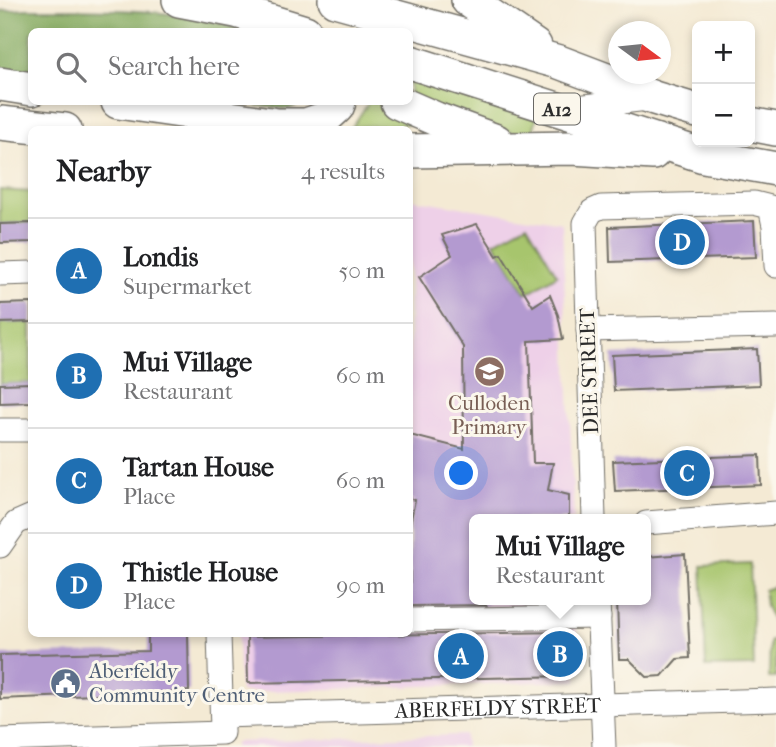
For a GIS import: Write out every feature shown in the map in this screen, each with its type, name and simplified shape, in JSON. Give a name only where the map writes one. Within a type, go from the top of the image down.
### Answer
[{"type":"highway","points":[[179,0],[236,11],[291,28]]},
{"type":"highway","name":"A12","points":[[335,0],[559,62],[654,99],[692,110]]},
{"type":"highway","name":"A12","points":[[468,0],[559,62]]},
{"type":"highway","name":"A12","points":[[413,63],[704,156]]},
{"type":"highway","points":[[0,84],[28,88]]},
{"type":"highway","points":[[139,105],[278,125],[306,125],[324,120],[338,105]]},
{"type":"highway","points":[[404,105],[515,148]]},
{"type":"highway","points":[[0,123],[28,126]]},
{"type":"highway","points":[[755,125],[776,129]]},
{"type":"highway","name":"A12","points":[[413,151],[572,148],[704,156],[776,169]]},
{"type":"street","points":[[556,109],[654,99]]},
{"type":"street","name":"DEE STREET","points":[[594,514],[585,223],[592,211],[601,207],[754,203],[770,207],[776,266]]},
{"type":"street","points":[[0,274],[28,273]]},
{"type":"street","points":[[588,330],[776,326]]},
{"type":"street","points":[[0,430],[28,430]]},
{"type":"street","points":[[651,523],[776,513]]},
{"type":"street","points":[[0,546],[16,523],[28,518]]},
{"type":"street","points":[[413,620],[598,608],[604,747]]},
{"type":"street","points":[[219,637],[222,732]]},
{"type":"street","name":"ABERFELDY STREET","points":[[0,740],[35,743],[603,705],[776,700]]},
{"type":"shaded area","name":"Culloden Primary","points":[[413,199],[562,223],[574,514],[469,514],[469,605],[578,606],[413,609]]},
{"type":"shaded area","points":[[576,626],[577,681],[240,692],[238,637],[413,637],[413,631]]},
{"type":"shaded area","points":[[465,735],[466,747],[235,747],[235,742]]},
{"type":"green space","points":[[109,10],[165,13],[236,28],[28,28],[28,74],[0,69],[0,11]]},
{"type":"green space","points":[[413,79],[537,117],[532,135],[485,125],[413,97]]},
{"type":"green space","points":[[254,105],[298,105],[288,109]]},
{"type":"green space","points":[[367,105],[390,105],[429,123],[371,126],[353,126]]},
{"type":"green space","points":[[0,190],[28,192],[28,223],[0,224]]},
{"type":"green space","points":[[527,224],[557,275],[526,294],[494,242]]},
{"type":"green space","points":[[28,322],[28,383],[0,384],[0,323]]},
{"type":"green space","points":[[750,564],[754,666],[706,667],[702,566]]},
{"type":"green space","points":[[776,586],[776,629],[766,606],[764,590]]},
{"type":"green space","points":[[770,641],[776,641],[776,678],[769,678]]},
{"type":"building","points":[[754,221],[756,257],[610,262],[609,227]]},
{"type":"building","points":[[28,223],[28,242],[0,243],[0,224]]},
{"type":"building","points":[[477,224],[497,256],[501,254],[533,306],[550,295],[563,339],[529,341],[533,463],[553,463],[548,490],[569,495],[569,514],[469,514],[469,605],[486,605],[413,606],[413,436],[464,449],[463,347],[419,277],[452,255],[442,235]]},
{"type":"building","points":[[28,303],[28,322],[0,323],[0,304]]},
{"type":"building","points":[[757,349],[759,385],[614,391],[612,355]]},
{"type":"building","points":[[28,383],[28,402],[0,403],[0,384]]},
{"type":"building","points":[[760,455],[761,485],[615,491],[613,461]]},
{"type":"building","points":[[685,554],[690,658],[677,659],[662,676],[647,677],[629,659],[619,659],[617,605],[651,605],[651,557]]},
{"type":"building","points":[[569,632],[570,676],[248,683],[247,637],[413,637],[413,634]]},
{"type":"building","points":[[148,637],[188,637],[189,691],[0,699],[0,655],[148,651]]},
{"type":"place","name":"Thistle House","points":[[682,242]]},
{"type":"place","name":"Culloden Primary","points":[[489,371]]},
{"type":"place","name":"Tartan House","points":[[687,473]]},
{"type":"place","name":"Mui Village","points":[[560,654]]},
{"type":"place","name":"Londis","points":[[461,656]]},
{"type":"place","name":"Aberfeldy Community Centre","points":[[66,683]]}]
